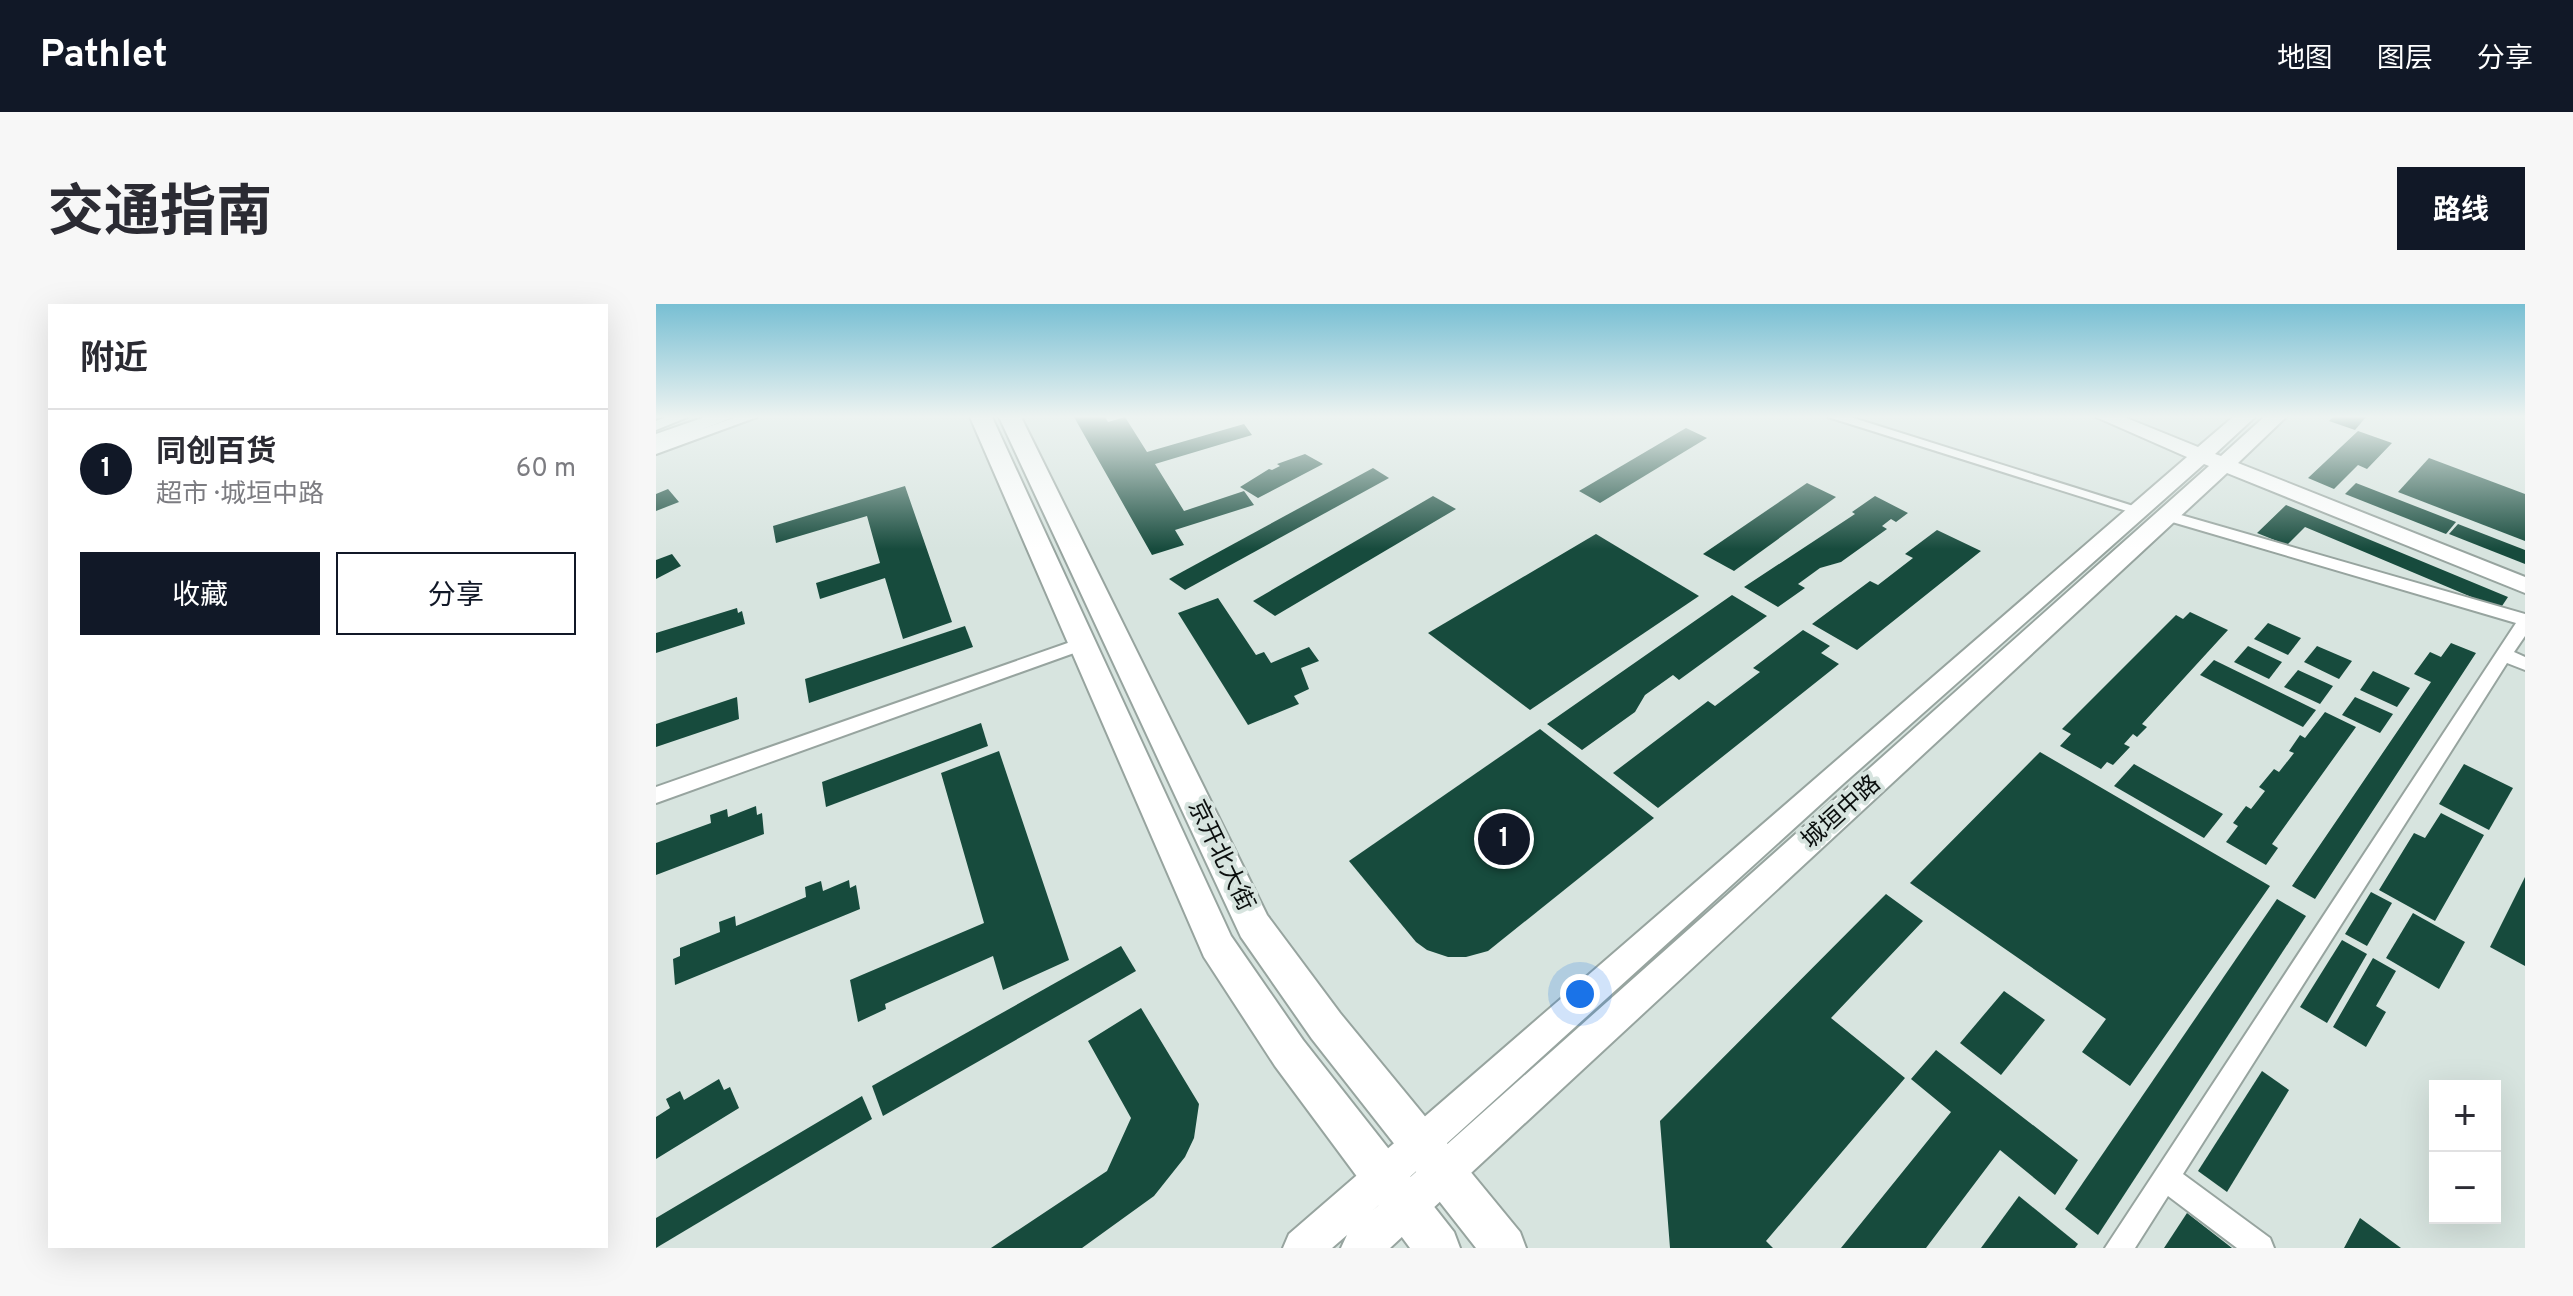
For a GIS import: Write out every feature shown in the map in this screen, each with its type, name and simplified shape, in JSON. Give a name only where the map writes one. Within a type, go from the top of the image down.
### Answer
[{"type":"main road","name":"京开北大街","points":[[1001,461],[1217,946],[1289,1053],[1438,1248]]},
{"type":"main road","name":"京开北大街","points":[[1031,461],[1254,926],[1326,1026],[1504,1248]]},
{"type":"main road","name":"城垣中路","points":[[1395,1192],[1421,1143],[2138,510],[2210,461]]},
{"type":"main road","name":"城垣中路","points":[[1395,1192],[1444,1173],[2167,516],[2211,461]]},
{"type":"main road","points":[[2215,461],[2525,586]]},
{"type":"main road","points":[[1303,1248],[1395,1192]]},
{"type":"main road","points":[[1361,1248],[1395,1192]]},
{"type":"street","points":[[1979,461],[2138,510]]},
{"type":"street","points":[[2119,1248],[2514,660],[2523,621],[2167,516]]},
{"type":"street","points":[[656,795],[1082,644]]},
{"type":"street","points":[[2165,1177],[2260,1248]]},
{"type":"building","points":[[1099,461],[1165,461],[1155,464],[1184,511],[1244,491],[1254,505],[1175,530],[1184,545],[1152,555]]},
{"type":"building","points":[[1318,461],[1323,464],[1258,498],[1240,487],[1269,469],[1280,466],[1277,464]]},
{"type":"building","points":[[1630,461],[1669,461],[1600,503],[1579,491]]},
{"type":"building","points":[[2326,461],[2375,461],[2367,469],[2358,465],[2334,489],[2308,478]]},
{"type":"building","points":[[2426,461],[2437,461],[2525,494],[2525,541],[2398,492]]},
{"type":"building","points":[[1373,468],[1389,478],[1185,590],[1169,579]]},
{"type":"building","points":[[1807,483],[1836,497],[1734,571],[1703,554]]},
{"type":"building","points":[[2356,483],[2456,522],[2446,534],[2345,494]]},
{"type":"building","points":[[905,486],[952,622],[903,639],[885,578],[820,599],[816,583],[880,563],[867,516],[776,543],[773,526]]},
{"type":"building","points":[[668,489],[679,502],[656,511],[656,494]]},
{"type":"building","points":[[1433,496],[1456,509],[1275,616],[1253,601]]},
{"type":"building","points":[[1875,496],[1908,513],[1896,522],[1891,519],[1882,526],[1887,529],[1841,562],[1820,568],[1798,584],[1805,588],[1778,607],[1744,587],[1855,514],[1852,512]]},
{"type":"building","points":[[2286,505],[2508,597],[2500,609],[2305,527],[2287,545],[2257,533]]},
{"type":"building","points":[[2458,524],[2525,550],[2525,564],[2449,534]]},
{"type":"building","points":[[1937,530],[1981,551],[1857,650],[1812,624],[1870,581],[1878,585],[1913,558],[1905,554]]},
{"type":"building","points":[[1596,534],[1699,596],[1530,710],[1428,633]]},
{"type":"building","points":[[672,554],[681,566],[656,579],[656,560]]},
{"type":"building","points":[[1732,595],[1767,616],[1679,680],[1673,675],[1645,695],[1635,712],[1582,750],[1547,724]]},
{"type":"building","points":[[1218,598],[1256,655],[1264,652],[1271,663],[1309,647],[1319,661],[1301,668],[1309,689],[1294,696],[1299,704],[1248,725],[1178,613]]},
{"type":"building","points":[[737,608],[738,613],[742,611],[745,624],[656,653],[656,633]]},
{"type":"building","points":[[2190,612],[2228,630],[2142,724],[2147,727],[2137,737],[2133,734],[2124,744],[2130,747],[2113,765],[2107,762],[2101,769],[2060,746],[2071,734],[2062,729],[2176,615],[2183,619]]},
{"type":"building","points":[[2268,623],[2301,638],[2288,655],[2254,639]]},
{"type":"building","points":[[965,626],[973,647],[809,703],[805,679]]},
{"type":"building","points":[[1803,630],[1830,646],[1821,653],[1839,664],[1658,808],[1613,773],[1708,701],[1715,706],[1760,672],[1753,668]]},
{"type":"building","points":[[2451,643],[2476,653],[2315,899],[2292,886],[2431,682],[2414,674],[2430,652],[2441,657]]},
{"type":"building","points":[[2248,646],[2282,662],[2269,679],[2234,662]]},
{"type":"building","points":[[2317,646],[2352,661],[2339,679],[2304,662]]},
{"type":"building","points":[[2214,660],[2316,710],[2303,727],[2200,675]]},
{"type":"building","points":[[2298,670],[2333,686],[2320,704],[2284,687]]},
{"type":"building","points":[[2373,671],[2410,688],[2397,707],[2360,690]]},
{"type":"building","points":[[737,697],[739,719],[656,747],[656,724]]},
{"type":"building","points":[[2355,697],[2393,714],[2380,733],[2342,715]]},
{"type":"building","points":[[2325,712],[2356,727],[2272,844],[2278,848],[2266,865],[2226,842],[2238,826],[2233,823],[2246,806],[2251,809],[2265,791],[2259,787],[2274,769],[2279,772],[2294,753],[2289,751],[2300,735],[2305,738]]},
{"type":"building","points":[[981,723],[988,746],[826,807],[822,782]]},
{"type":"building","points":[[1540,729],[1654,818],[1488,951],[1466,957],[1448,957],[1427,950],[1416,942],[1349,861]]},
{"type":"building","points":[[999,751],[1069,960],[1003,990],[993,956],[885,1004],[886,1009],[858,1022],[850,980],[984,923],[941,773]]},
{"type":"building","points":[[2040,752],[2270,886],[2130,1086],[2082,1052],[2106,1019],[1910,883]]},
{"type":"building","points":[[2134,764],[2223,814],[2204,838],[2114,786]]},
{"type":"building","points":[[2464,764],[2513,788],[2489,830],[2439,804]]},
{"type":"building","points":[[756,806],[757,815],[762,813],[764,834],[656,875],[656,843],[711,823],[710,815],[727,809],[728,817]]},
{"type":"building","points":[[2441,813],[2484,835],[2435,921],[2379,890],[2414,833],[2425,838]]},
{"type":"building","points":[[2525,877],[2525,966],[2490,947]]},
{"type":"building","points":[[849,880],[850,888],[856,885],[860,909],[675,985],[673,959],[680,956],[680,948],[720,932],[719,922],[735,916],[736,926],[806,897],[805,887],[821,881],[823,891]]},
{"type":"building","points":[[2371,892],[2392,903],[2367,946],[2345,934]]},
{"type":"building","points":[[1886,894],[1923,921],[1831,1018],[1905,1078],[1766,1241],[1773,1248],[1670,1248],[1660,1121]]},
{"type":"building","points":[[2277,899],[2306,916],[2098,1235],[2065,1209]]},
{"type":"building","points":[[2413,913],[2465,942],[2439,989],[2386,958]]},
{"type":"building","points":[[2342,940],[2367,954],[2327,1023],[2300,1007]]},
{"type":"building","points":[[1121,946],[1136,971],[883,1116],[872,1086]]},
{"type":"building","points":[[2373,958],[2396,971],[2376,1006],[2386,1012],[2366,1047],[2333,1027]]},
{"type":"building","points":[[2004,991],[2045,1020],[2001,1075],[1960,1043]]},
{"type":"building","points":[[1141,1008],[1199,1104],[1194,1138],[1185,1157],[1154,1196],[1082,1248],[991,1248],[1107,1171],[1131,1118],[1088,1041]]},
{"type":"building","points":[[1936,1050],[2078,1160],[2055,1195],[2000,1150],[1926,1248],[1841,1248],[1951,1112],[1911,1079]]},
{"type":"building","points":[[2262,1071],[2289,1090],[2227,1192],[2198,1171]]},
{"type":"building","points":[[719,1079],[724,1090],[730,1087],[739,1108],[656,1159],[656,1117],[670,1108],[666,1099],[680,1091],[684,1100]]},
{"type":"building","points":[[862,1096],[872,1119],[656,1248],[656,1218]]},
{"type":"building","points":[[2019,1196],[2078,1244],[2075,1248],[1981,1248]]},
{"type":"building","points":[[2187,1213],[2232,1248],[2164,1248]]},
{"type":"building","points":[[2360,1218],[2401,1248],[2344,1248]]},
{"type":"place","name":"同创百货","points":[[1504,839]]}]
